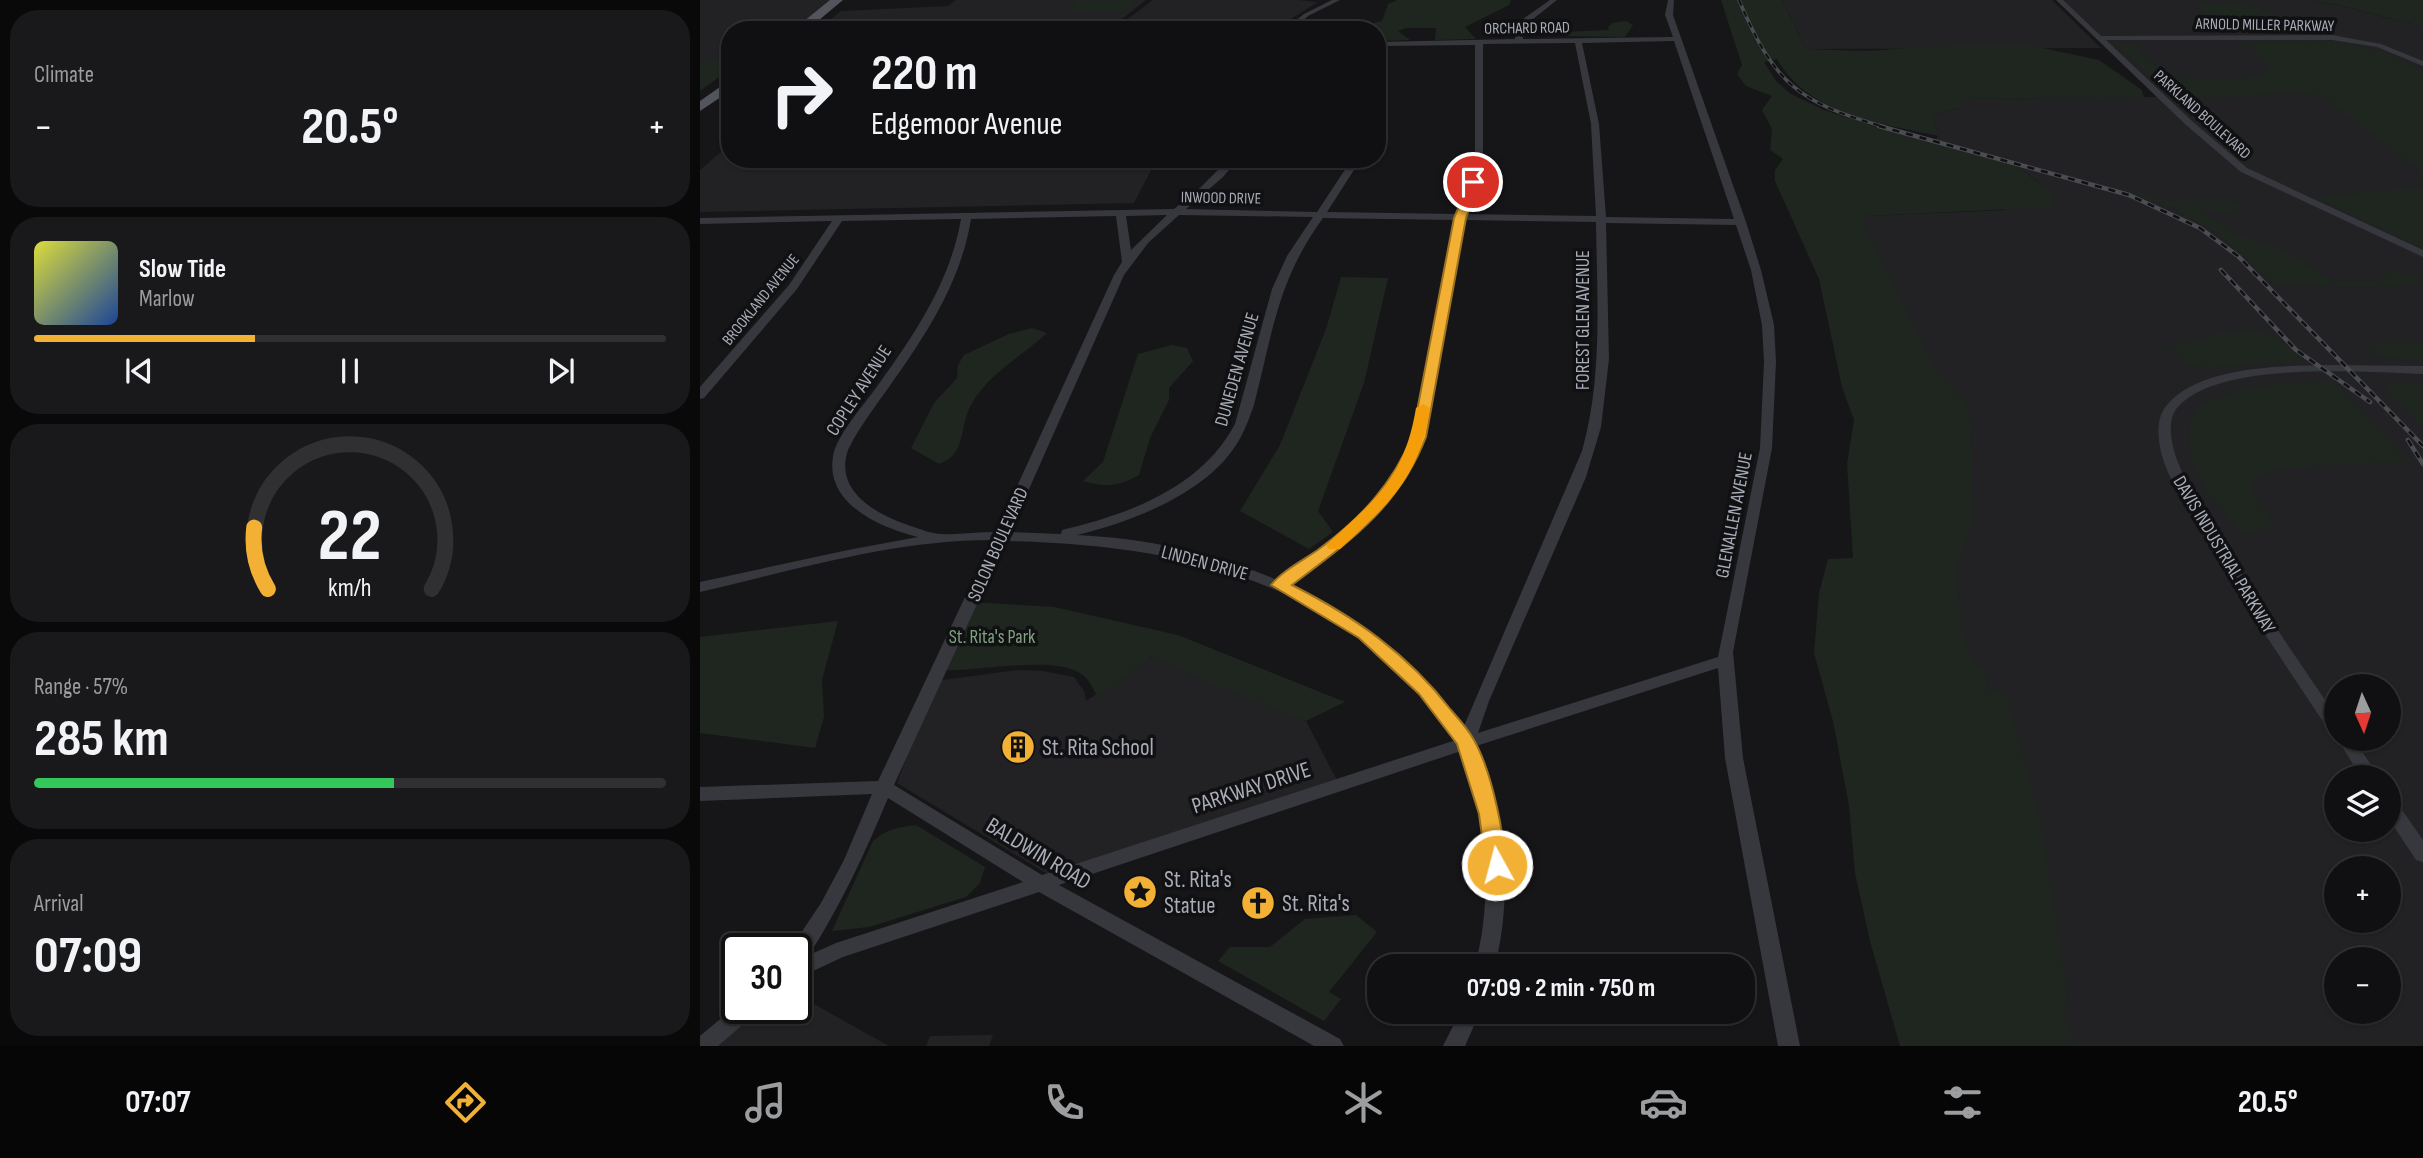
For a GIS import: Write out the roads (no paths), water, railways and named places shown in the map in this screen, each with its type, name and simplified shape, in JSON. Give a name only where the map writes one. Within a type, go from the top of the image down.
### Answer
[{"type":"main road","points":[[810,21],[837,0]]},
{"type":"main road","points":[[700,107],[721,91]]},
{"type":"street","points":[[1298,21],[1337,0]]},
{"type":"street","points":[[1519,41],[1519,26],[1554,0]]},
{"type":"street","name":"GLENALLEN AVENUE","points":[[1671,0],[1669,15],[1741,222],[1763,300],[1770,362],[1766,448],[1725,652],[1734,758],[1789,1046]]},
{"type":"street","name":"PARKLAND BOULEVARD","points":[[2059,0],[2189,123],[2244,170],[2423,254]]},
{"type":"street","name":"ARNOLD MILLER PARKWAY","points":[[2101,38],[2304,36],[2357,40],[2393,48],[2423,64]]},
{"type":"street","name":"ORCHARD ROAD","points":[[1386,44],[1677,39]]},
{"type":"street","name":"FOREST GLEN AVENUE","points":[[1466,742],[1480,701],[1592,447],[1604,380],[1601,221],[1595,124],[1578,40]]},
{"type":"street","points":[[1280,585],[1363,521],[1383,501],[1410,459],[1419,437],[1460,218],[1479,156],[1479,42]]},
{"type":"street","name":"SOLON BOULEVARD","points":[[812,934],[841,885],[884,786],[935,681],[1127,261],[1146,236],[1225,168]]},
{"type":"street","name":"DUNEDEN AVENUE","points":[[1049,537],[1085,530],[1168,496],[1205,472],[1229,450],[1241,425],[1284,271],[1351,168]]},
{"type":"street","name":"INWOOD DRIVE","points":[[700,221],[1172,212],[1741,222]]},
{"type":"street","points":[[1121,213],[1127,261]]},
{"type":"street","name":"COPLEY AVENUE","points":[[939,538],[918,534],[879,518],[854,501],[841,479],[839,458],[848,437],[931,315],[947,285],[967,215]]},
{"type":"street","name":"BROOKLAND AVENUE","points":[[700,395],[793,287],[839,218]]},
{"type":"street","name":"DAVIS INDUSTRIAL PARKWAY","points":[[2324,710],[2244,592],[2187,495],[2170,461],[2165,429],[2170,408],[2189,393],[2221,378],[2271,369],[2423,370]]},
{"type":"street","name":"LINDEN DRIVE","points":[[700,587],[867,550],[939,538],[1000,536],[1049,537],[1166,550],[1211,561],[1280,585],[1335,614],[1365,634],[1426,689],[1466,742],[1489,814],[1496,849],[1495,917],[1487,954]]},
{"type":"street","name":"PARKWAY DRIVE","points":[[812,963],[836,951],[1040,883],[1466,742],[1726,660]]},
{"type":"street","points":[[700,794],[884,786]]},
{"type":"street","name":"BALDWIN ROAD","points":[[884,786],[1040,883],[1333,1046]]},
{"type":"street","points":[[2401,823],[2423,855]]},
{"type":"street","points":[[703,1046],[729,1024]]},
{"type":"street","points":[[1454,1046],[1464,1024]]},
{"type":"railway","points":[[1739,0],[1764,51],[1792,86],[1830,109],[1885,127]]},
{"type":"railway","points":[[1879,126],[2129,195],[2200,228],[2238,256],[2423,446]]},
{"type":"railway","points":[[2221,270],[2296,350],[2370,402]]},
{"type":"railway","points":[[2408,440],[2423,464]]},
{"type":"place","name":"St. Rita School","points":[[1018,747]]},
{"type":"place","name":"St. Rita's Statue","points":[[1140,892]]},
{"type":"place","name":"St. Rita's","points":[[1258,903]]},
{"type":"park label","name":"St. Rita's Park","points":[[992,636]]}]
